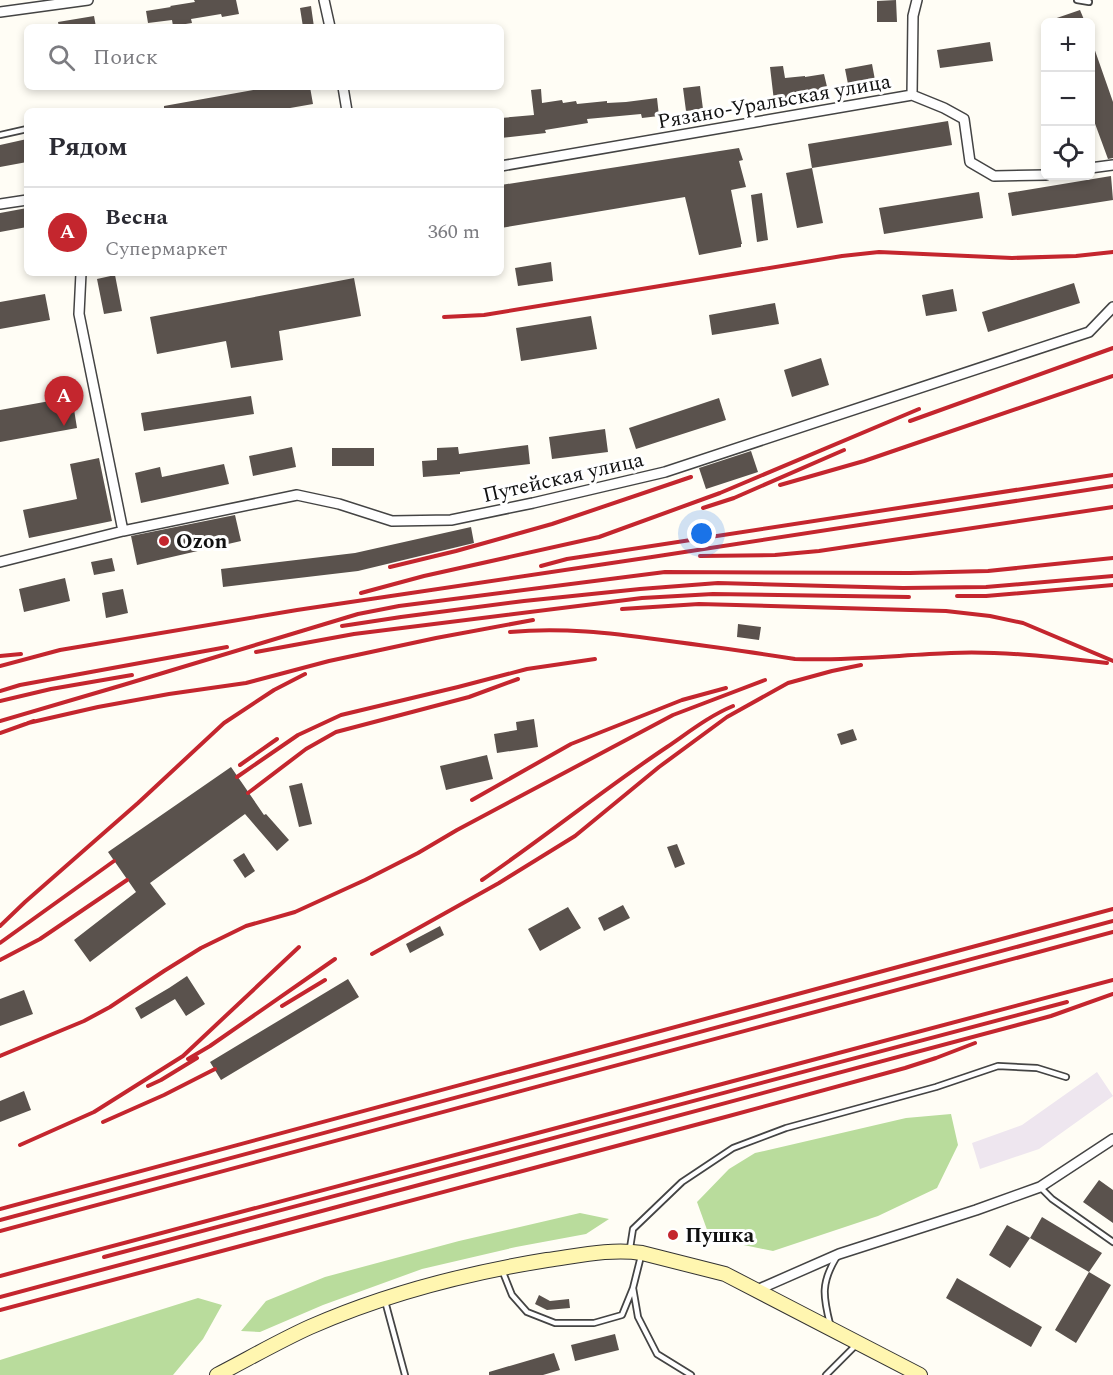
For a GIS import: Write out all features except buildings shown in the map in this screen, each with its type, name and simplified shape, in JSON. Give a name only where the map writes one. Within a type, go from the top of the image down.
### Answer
[{"type":"main road","points":[[217,1375],[310,1328],[384,1298],[501,1268],[580,1255],[636,1252],[724,1274],[858,1343],[904,1371],[920,1375]]},
{"type":"street","points":[[0,12],[88,0]]},
{"type":"street","points":[[324,0],[329,24]]},
{"type":"street","points":[[912,95],[913,16],[917,0]]},
{"type":"street","points":[[343,90],[347,108]]},
{"type":"street","name":"Рязано-Уральская улица","points":[[504,165],[912,95],[964,119],[970,162],[994,176],[1041,175]]},
{"type":"street","points":[[1095,167],[1113,165]]},
{"type":"street","points":[[0,204],[24,200]]},
{"type":"street","points":[[81,276],[79,314],[123,531]]},
{"type":"street","name":"Путейская улица","points":[[0,562],[123,531],[297,495],[339,504],[392,521],[451,520],[533,504],[666,472],[1089,332],[1113,307]]},
{"type":"street","points":[[757,1290],[839,1254],[1040,1187],[1113,1139]]},
{"type":"lane","points":[[1077,0],[1089,2]]},
{"type":"lane","points":[[0,135],[24,130]]},
{"type":"lane","points":[[691,1375],[657,1354],[638,1317],[633,1288],[636,1252],[633,1229],[682,1182],[733,1148],[786,1128],[936,1088],[998,1066],[1037,1068],[1066,1077]]},
{"type":"lane","points":[[1040,1187],[1052,1199],[1113,1242]]},
{"type":"lane","points":[[832,1329],[825,1305],[824,1287],[828,1273],[839,1254]]},
{"type":"lane","points":[[501,1268],[512,1294],[527,1312],[555,1323],[594,1323],[622,1315],[633,1288]]},
{"type":"lane","points":[[384,1298],[405,1375]]},
{"type":"lane","points":[[826,1375],[858,1343]]},
{"type":"shaded area","points":[[1097,1072],[1113,1096],[1039,1149],[980,1169],[972,1143],[1022,1125]]},
{"type":"green space","points":[[951,1114],[958,1145],[937,1188],[878,1216],[773,1251],[710,1238],[697,1202],[729,1169],[755,1153],[906,1118]]},
{"type":"green space","points":[[580,1213],[609,1219],[586,1234],[516,1247],[422,1269],[323,1305],[260,1332],[241,1331],[266,1301],[325,1277],[459,1241]]},
{"type":"green space","points":[[198,1298],[222,1305],[203,1339],[173,1375],[0,1375],[0,1360]]},
{"type":"railway","points":[[444,317],[484,315],[842,256],[879,252],[1012,258],[1113,252]]},
{"type":"railway","points":[[910,421],[1113,348]]},
{"type":"railway","points":[[780,485],[864,461],[1113,376]]},
{"type":"railway","points":[[361,593],[424,576],[599,537],[720,493],[919,409]]},
{"type":"railway","points":[[703,508],[734,498],[844,450]]},
{"type":"railway","points":[[541,566],[567,559],[1113,475]]},
{"type":"railway","points":[[390,567],[552,524],[691,477]]},
{"type":"railway","points":[[0,666],[60,650],[297,610],[1113,486]]},
{"type":"railway","points":[[700,556],[775,555],[819,551],[1113,507]]},
{"type":"railway","points":[[0,721],[358,614],[399,606],[665,572],[988,571],[1113,558]]},
{"type":"railway","points":[[342,626],[524,601],[718,583],[903,588],[986,587],[1113,576]]},
{"type":"railway","points":[[957,596],[986,596],[1113,585]]},
{"type":"railway","points":[[256,652],[354,634],[642,598],[713,594],[909,597]]},
{"type":"railway","points":[[622,609],[699,604],[946,611],[990,616],[1023,623],[1113,661]]},
{"type":"railway","points":[[28,723],[98,707],[246,683],[329,661],[533,620]]},
{"type":"railway","points":[[510,632],[567,630],[605,633],[795,659],[854,659],[990,653],[1107,663]]},
{"type":"railway","points":[[0,691],[20,685],[227,647]]},
{"type":"railway","points":[[0,656],[21,654]]},
{"type":"railway","points":[[237,777],[298,735],[341,715],[527,669],[595,659]]},
{"type":"railway","points":[[372,954],[499,883],[575,836],[659,767],[727,717],[788,683],[861,665]]},
{"type":"railway","points":[[0,926],[224,723],[274,690],[305,674]]},
{"type":"railway","points":[[0,701],[51,689],[132,675]]},
{"type":"railway","points":[[248,793],[306,749],[336,732],[469,697],[518,679]]},
{"type":"railway","points":[[0,1056],[84,1021],[110,1007],[201,948],[246,926],[295,912],[365,880],[673,715],[765,680]]},
{"type":"railway","points":[[472,800],[571,744],[682,700],[726,688]]},
{"type":"railway","points":[[482,880],[707,719],[733,706]]},
{"type":"railway","points":[[0,733],[34,721]]},
{"type":"railway","points":[[240,765],[277,739]]},
{"type":"railway","points":[[0,943],[114,861]]},
{"type":"railway","points":[[0,960],[40,939],[127,880]]},
{"type":"railway","points":[[0,1209],[1113,909]]},
{"type":"railway","points":[[0,1220],[1113,921]]},
{"type":"railway","points":[[0,1231],[1113,932]]},
{"type":"railway","points":[[20,1145],[94,1112],[183,1056],[299,947]]},
{"type":"railway","points":[[188,1059],[335,959]]},
{"type":"railway","points":[[282,1006],[325,980]]},
{"type":"railway","points":[[0,1276],[1113,980]]},
{"type":"railway","points":[[0,1297],[1051,1016],[1113,994]]},
{"type":"railway","points":[[104,1257],[1067,1002]]},
{"type":"railway","points":[[0,1310],[905,1068],[975,1043]]},
{"type":"railway","points":[[148,1086],[197,1058]]},
{"type":"railway","points":[[103,1122],[215,1069]]},
{"type":"place","name":"Весна","points":[[64,426]]},
{"type":"place","name":"Ozon","points":[[164,541]]},
{"type":"place","name":"Пушка","points":[[673,1235]]}]
